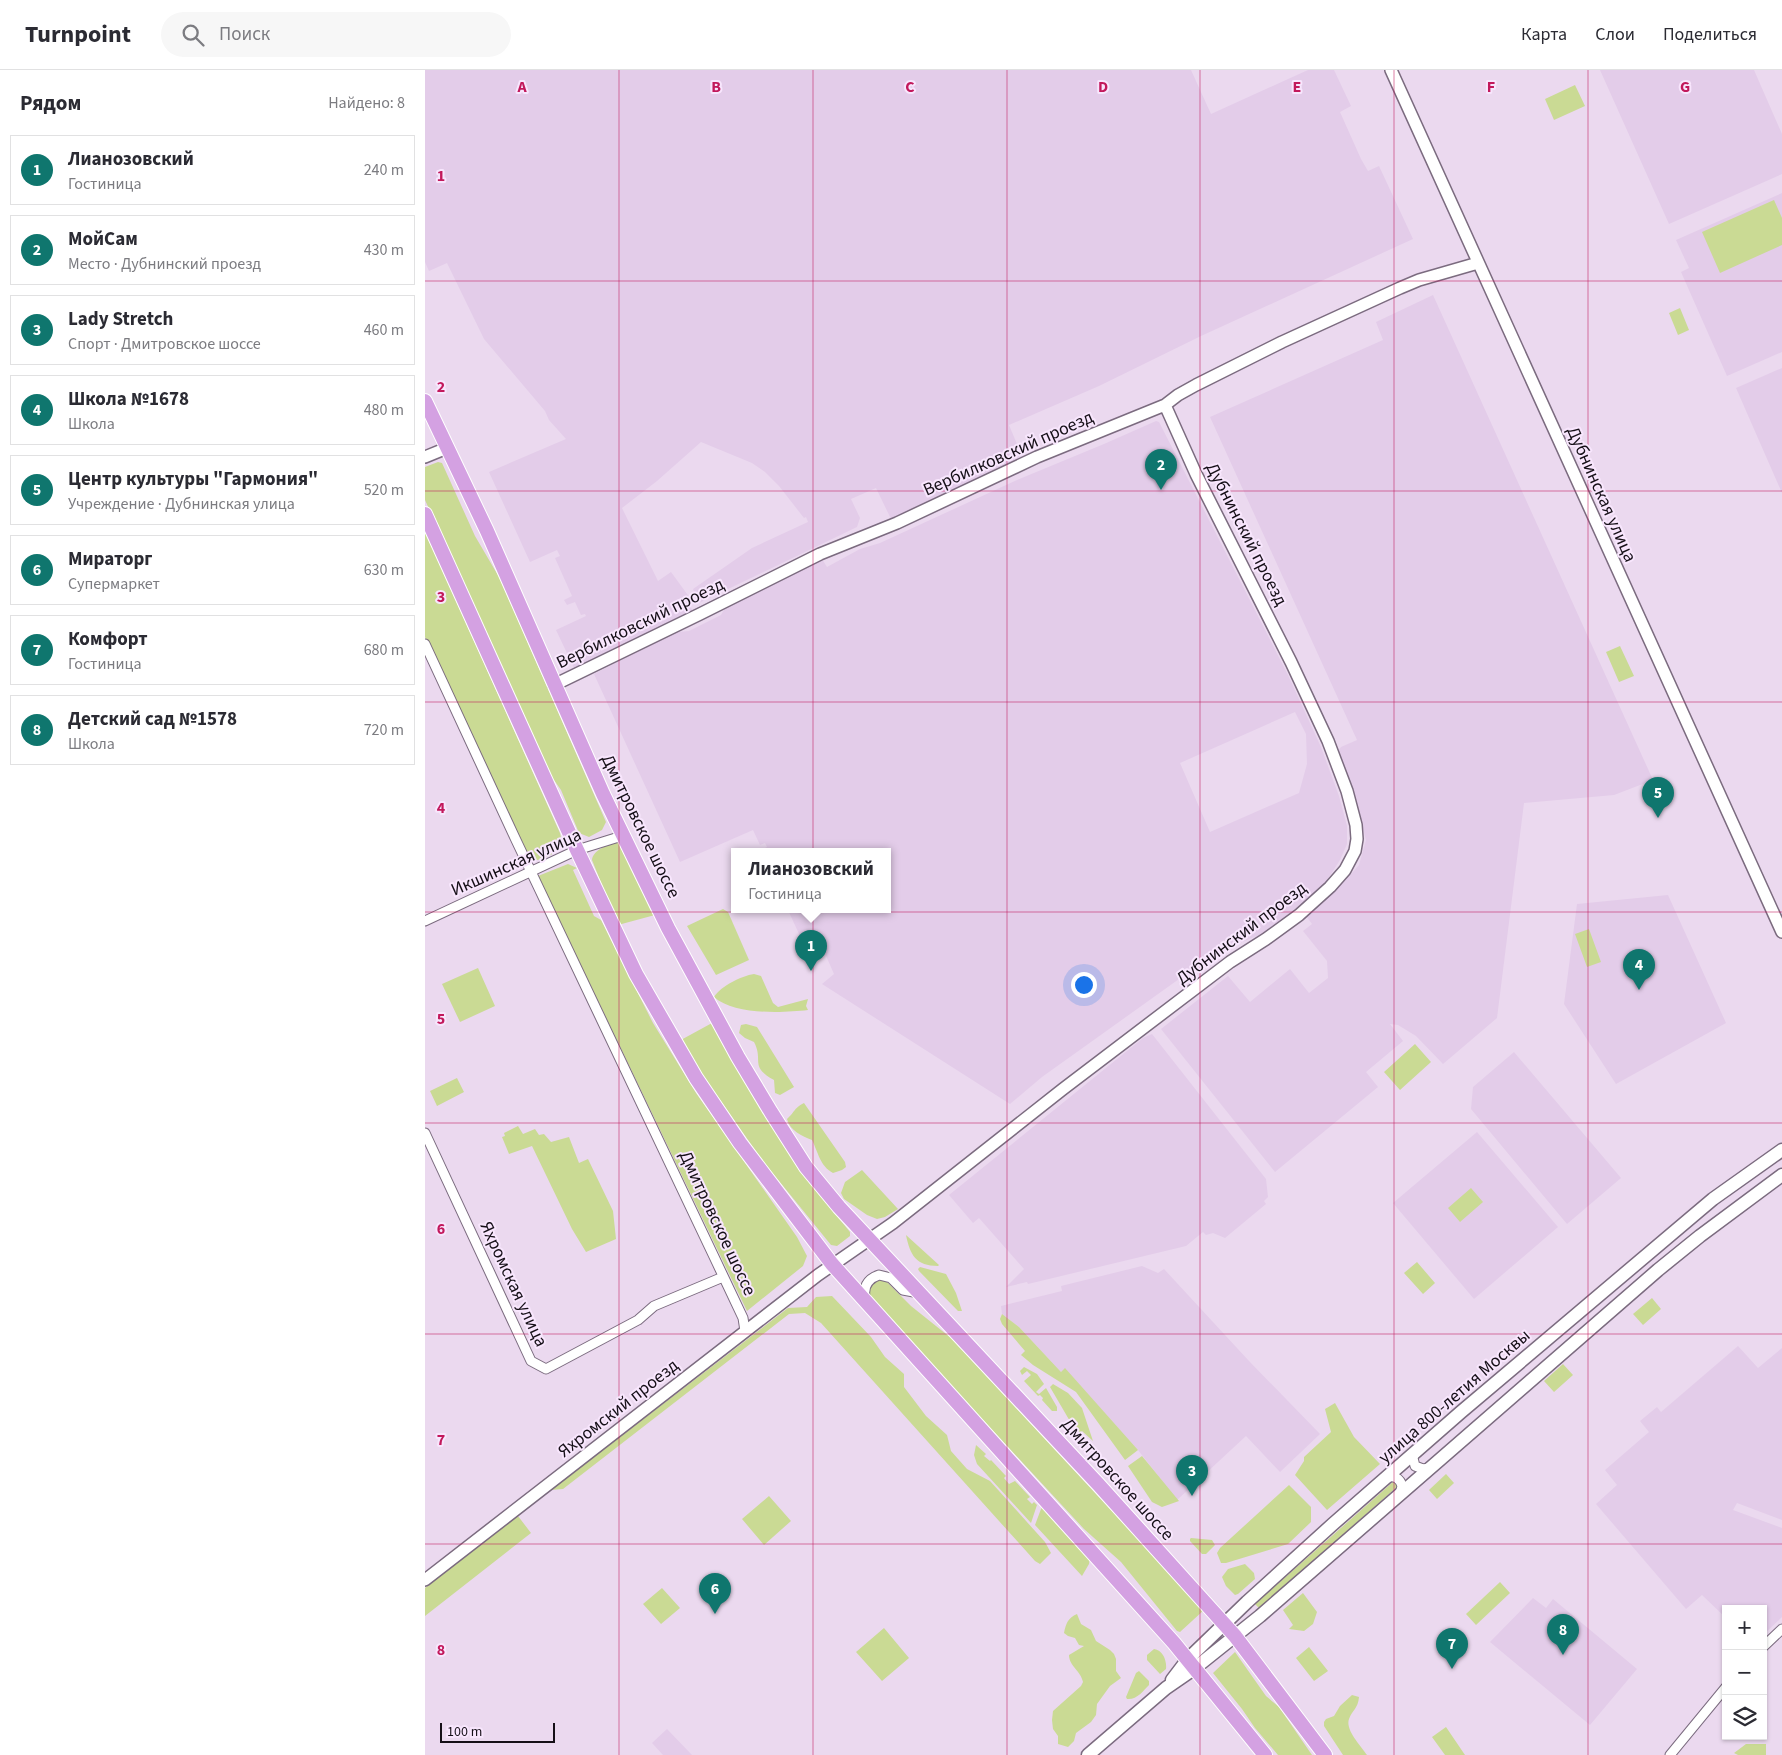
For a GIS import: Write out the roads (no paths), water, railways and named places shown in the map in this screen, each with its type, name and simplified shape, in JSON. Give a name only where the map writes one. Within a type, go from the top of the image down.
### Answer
[{"type":"main road","name":"Дмитровское шоссе","points":[[425,401],[487,531],[622,836],[713,1012],[771,1112],[806,1167],[824,1190],[1098,1484],[1235,1636],[1325,1755]]},
{"type":"main road","points":[[425,514],[577,850],[636,974],[686,1062],[740,1143],[832,1264],[1192,1664],[1265,1755]]},
{"type":"main road","name":"улица 800-летия Москвы","points":[[1088,1755],[1167,1688],[1192,1664],[1224,1624],[1295,1558],[1415,1452],[1713,1199],[1782,1150]]},
{"type":"main road","name":"улица 800-летия Москвы","points":[[1192,1664],[1235,1636],[1658,1270],[1782,1175]]},
{"type":"street","name":"Дубнинская улица","points":[[1391,70],[1782,932]]},
{"type":"street","name":"Вербилковский проезд","points":[[555,684],[820,554],[897,522],[1037,457],[1165,405],[1196,385],[1325,322],[1419,280],[1479,263]]},
{"type":"street","name":"Дубнинский проезд","points":[[870,1240],[1137,1032],[1230,962],[1299,915],[1330,887],[1345,870],[1355,851],[1357,839],[1352,808],[1328,741],[1291,662],[1196,474],[1165,405]]},
{"type":"street","points":[[425,457],[447,448]]},
{"type":"street","name":"Дмитровское шоссе","points":[[425,644],[743,1318],[745,1331]]},
{"type":"street","name":"Икшинская улица","points":[[425,921],[577,850],[622,836]]},
{"type":"street","name":"Яхромская улица","points":[[425,1133],[531,1361],[546,1369],[638,1320],[654,1306],[723,1277]]},
{"type":"street","points":[[832,1264],[870,1240]]},
{"type":"street","name":"Яхромский проезд","points":[[425,1580],[832,1264]]},
{"type":"street","points":[[867,1304],[864,1288],[870,1279],[879,1275],[891,1278],[903,1290],[919,1293]]},
{"type":"street","points":[[1415,1452],[1413,1458],[1415,1466],[1423,1469],[1429,1468]]},
{"type":"street","points":[[1386,1478],[1394,1476],[1399,1480],[1402,1488],[1400,1494]]},
{"type":"street","points":[[1767,1643],[1782,1629]]},
{"type":"street","points":[[1670,1755],[1722,1692]]},
{"type":"place","name":"МойСам","points":[[1161,490]]},
{"type":"place","name":"Центр культуры \"Гармония\"","points":[[1658,818]]},
{"type":"place","name":"Лианозовский","points":[[811,971]]},
{"type":"place","name":"Школа №1678","points":[[1639,990]]},
{"type":"place","name":"Lady Stretch","points":[[1192,1496]]},
{"type":"place","name":"Мираторг","points":[[715,1614]]},
{"type":"place","name":"Детский сад №1578","points":[[1563,1655]]},
{"type":"place","name":"Комфорт","points":[[1452,1669]]}]
